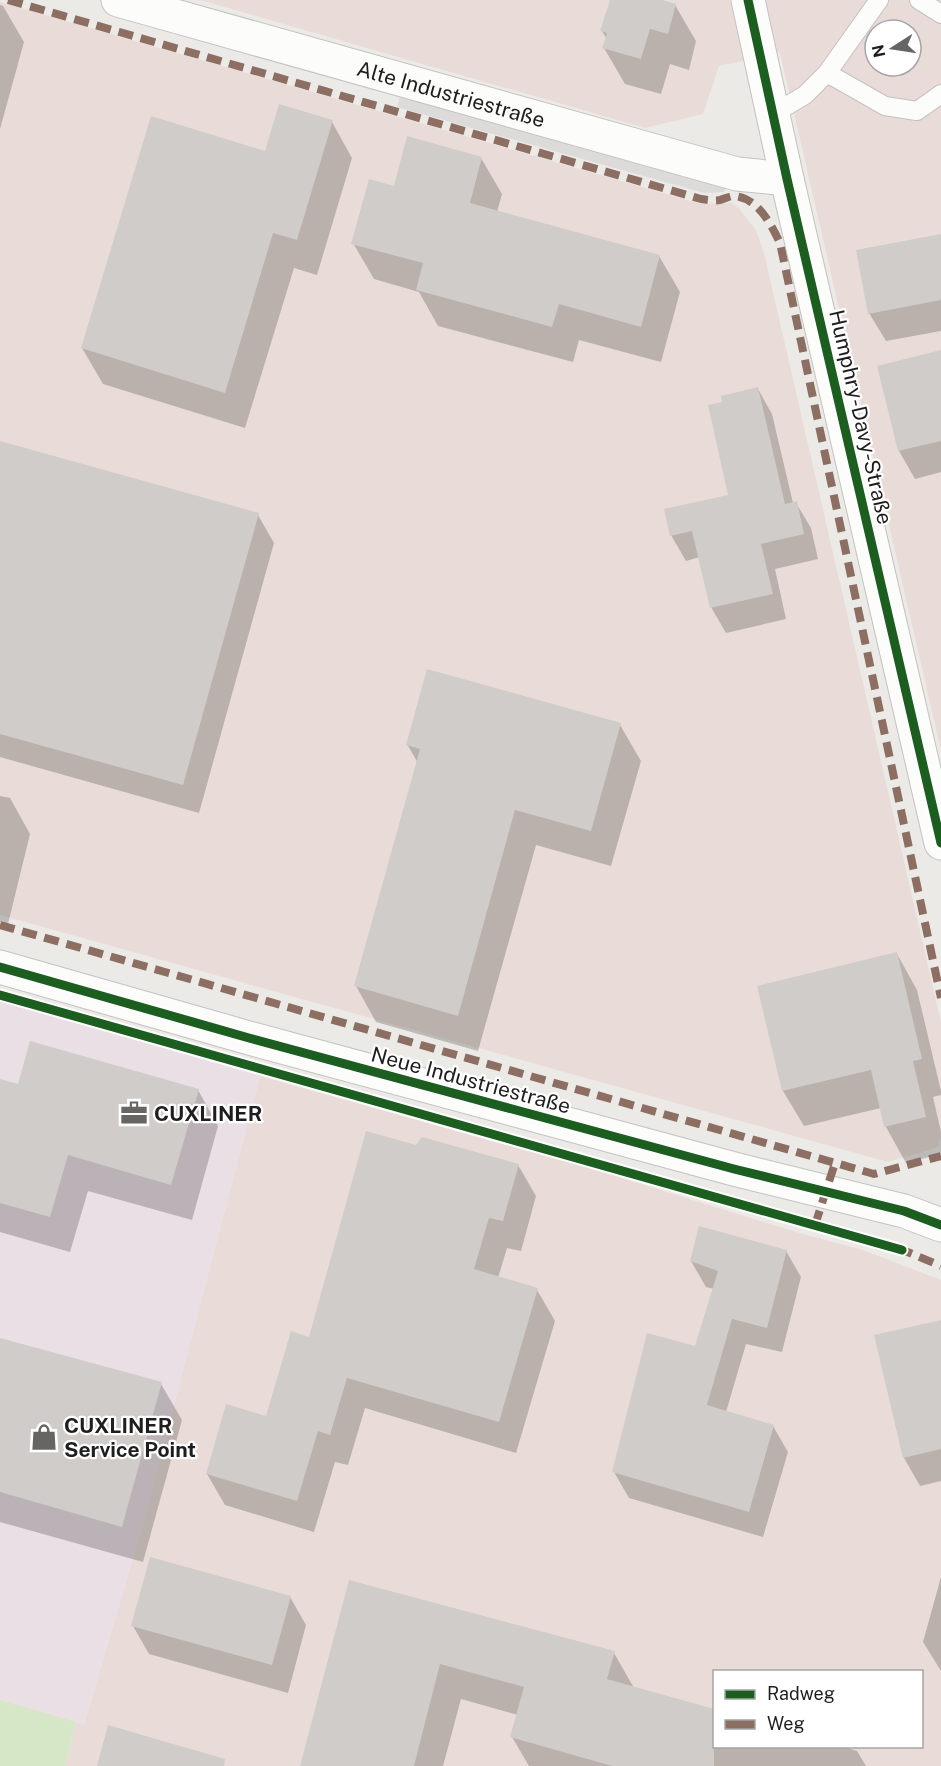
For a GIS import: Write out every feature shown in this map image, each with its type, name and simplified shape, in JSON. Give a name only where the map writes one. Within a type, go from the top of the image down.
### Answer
[{"type":"street","name":"Alte Industriestraße","points":[[118,0],[737,174],[788,179]]},
{"type":"street","name":"Humphry-Davy-Straße","points":[[748,0],[941,843]]},
{"type":"street","name":"Neue Industriestraße","points":[[0,967],[249,1038],[734,1169],[939,1219]]},
{"type":"lane","points":[[773,114],[805,95],[827,73],[879,0]]},
{"type":"lane","points":[[919,0],[941,14]]},
{"type":"lane","points":[[827,73],[885,106],[917,111],[941,94]]},
{"type":"shaded area","points":[[200,0],[941,0],[941,750],[780,53],[719,66],[703,114],[645,128]]},
{"type":"shaded area","points":[[0,2],[701,204],[732,203],[738,207],[756,230],[764,253],[941,1022],[941,1135],[938,1147],[888,1162],[0,915]]},
{"type":"shaded area","points":[[401,92],[730,186],[723,192],[704,193],[397,107]]},
{"type":"shaded area","name":"CUXLINER","points":[[0,1000],[260,1076],[142,1527],[84,1725],[0,1700]]},
{"type":"shaded area","points":[[260,1076],[599,1171],[803,1234],[863,1250],[941,1280],[941,1766],[65,1766],[76,1722],[84,1725],[142,1527]]},
{"type":"green space","points":[[0,1700],[76,1722],[65,1766],[0,1766]]},
{"type":"building","points":[[610,0],[662,0],[676,4],[668,34],[650,29],[641,59],[602,48],[607,33],[600,31]]},
{"type":"building","points":[[279,104],[333,120],[297,240],[273,233],[225,393],[81,348],[151,116],[265,151]]},
{"type":"building","points":[[407,136],[482,157],[470,203],[660,255],[641,327],[559,304],[552,327],[416,290],[423,263],[351,244],[369,179],[394,186]]},
{"type":"building","points":[[941,234],[941,300],[868,314],[856,250]]},
{"type":"building","points":[[941,350],[941,441],[898,451],[877,366]]},
{"type":"building","points":[[758,387],[785,504],[797,501],[804,534],[761,544],[773,594],[710,608],[692,531],[670,536],[664,509],[728,495],[708,405],[722,402],[721,396]]},
{"type":"building","points":[[0,441],[259,513],[183,785],[0,734]]},
{"type":"building","points":[[427,669],[621,723],[591,831],[515,810],[458,1016],[354,986],[420,749],[406,745]]},
{"type":"building","points":[[897,952],[922,1059],[913,1061],[926,1117],[884,1127],[871,1070],[782,1091],[757,986]]},
{"type":"building","points":[[30,1041],[199,1089],[171,1185],[68,1155],[50,1217],[0,1203],[0,1079],[18,1084]]},
{"type":"building","points":[[366,1131],[416,1145],[422,1137],[519,1164],[503,1221],[489,1218],[474,1269],[538,1288],[499,1422],[347,1378],[330,1435],[318,1431],[297,1501],[206,1474],[226,1404],[266,1416],[291,1331],[309,1337]]},
{"type":"building","points":[[699,1226],[787,1250],[767,1328],[732,1319],[707,1405],[774,1425],[749,1512],[612,1472],[647,1333],[695,1346],[718,1271],[690,1261]]},
{"type":"building","points":[[941,1320],[941,1449],[903,1458],[874,1335]]},
{"type":"building","points":[[0,1338],[162,1382],[122,1527],[0,1492]]},
{"type":"building","points":[[150,1557],[291,1596],[272,1665],[131,1626]]},
{"type":"building","points":[[349,1580],[615,1651],[607,1679],[713,1709],[714,1766],[612,1766],[510,1737],[524,1687],[440,1664],[414,1766],[300,1766]]},
{"type":"building","points":[[108,1725],[225,1759],[224,1766],[97,1766]]},
{"type":"marked path","points":[[8,0],[701,199],[718,200],[734,196],[742,198],[763,213],[780,243],[941,998]]},
{"type":"marked path","points":[[0,925],[874,1174],[941,1156]]},
{"type":"marked path","points":[[815,1225],[835,1163]]},
{"type":"marked path","points":[[898,1248],[941,1266]]},
{"type":"cycle path","points":[[748,0],[787,179],[941,843]]},
{"type":"cycle path","points":[[0,967],[249,1038],[734,1169],[904,1211],[941,1225]]},
{"type":"cycle path","points":[[0,995],[902,1250]]},
{"type":"place","name":"CUXLINER","points":[[134,1113]]},
{"type":"place","name":"CUXLINER Service Point","points":[[44,1437]]}]
